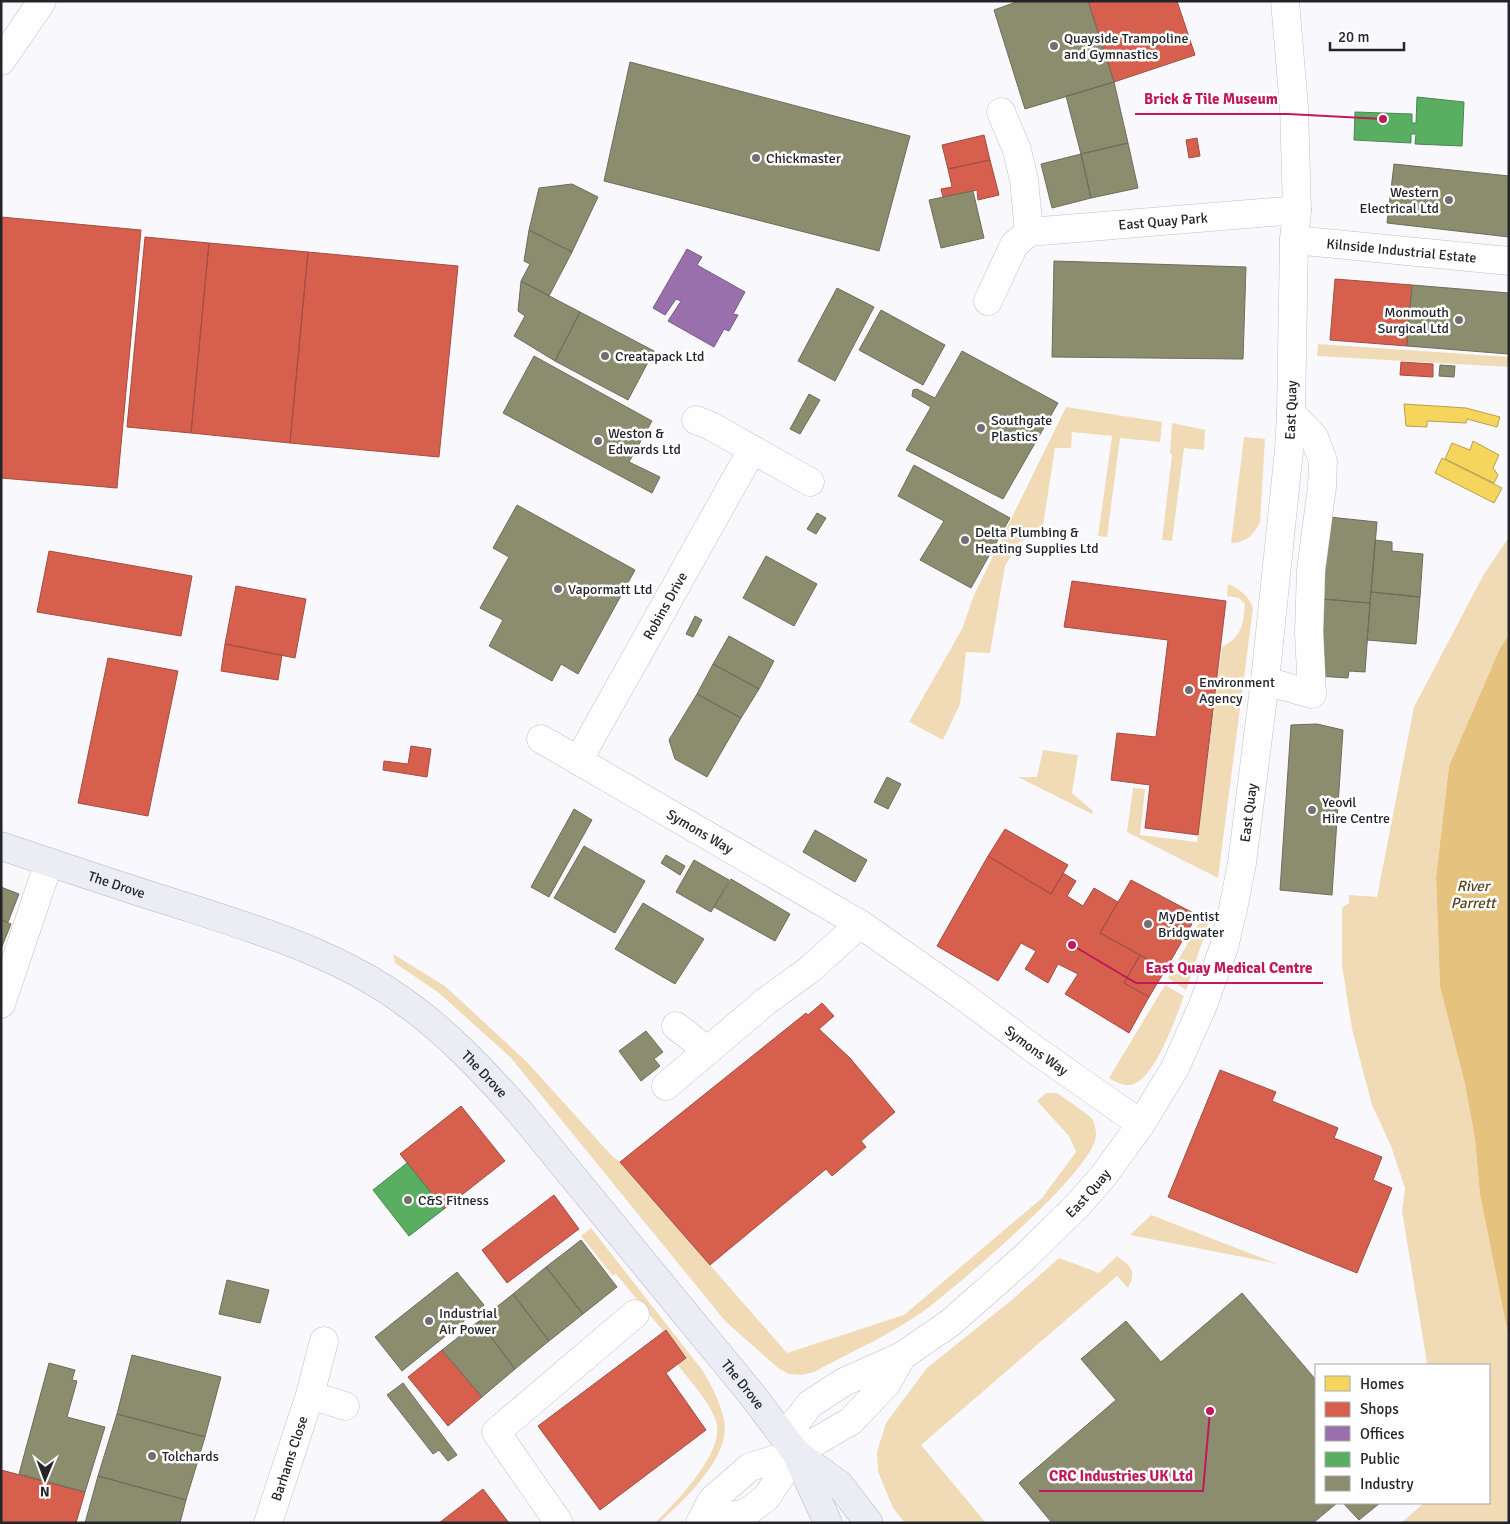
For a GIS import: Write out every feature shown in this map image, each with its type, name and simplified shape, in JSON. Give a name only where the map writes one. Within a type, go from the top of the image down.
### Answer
[{"type":"main road","name":"The Drove","points":[[1,846],[298,944],[370,980],[406,1003],[485,1072],[519,1110],[743,1382],[796,1454]]},
{"type":"main road","points":[[796,1454],[828,1523]]},
{"type":"main road","points":[[796,1454],[839,1484],[869,1523]]},
{"type":"street","points":[[1,61],[42,1]]},
{"type":"street","name":"East Quay","points":[[703,1522],[712,1500],[750,1467],[796,1454],[851,1421],[887,1383],[902,1356],[950,1323],[1025,1257],[1077,1206],[1104,1174],[1141,1124],[1175,1068],[1203,1004],[1224,947],[1242,863],[1266,681],[1291,413],[1294,240],[1297,210],[1294,107],[1285,1]]},
{"type":"street","points":[[988,301],[1014,245],[1028,232],[1024,180],[1017,150],[1001,112]]},
{"type":"street","name":"East Quay Park","points":[[1028,232],[1297,210]]},
{"type":"street","name":"Kilnside Industrial Estate","points":[[1294,240],[1509,261]]},
{"type":"street","points":[[1266,681],[1312,694],[1309,666],[1311,570],[1322,487],[1322,461],[1314,437],[1291,413]]},
{"type":"street","points":[[696,420],[711,426],[810,482]]},
{"type":"street","name":"Robins Drive","points":[[578,761],[752,450]]},
{"type":"street","name":"Symons Way","points":[[541,739],[860,924],[1141,1124]]},
{"type":"street","points":[[1,1004],[49,862]]},
{"type":"street","points":[[666,1086],[765,1002],[809,970],[860,924]]},
{"type":"street","points":[[676,1026],[707,1050]]},
{"type":"street","points":[[558,1523],[496,1432],[635,1314]]},
{"type":"street","name":"Barhams Close","points":[[268,1523],[310,1395],[324,1341]]},
{"type":"street","points":[[796,1454],[795,1423],[810,1404],[844,1382],[902,1356]]},
{"type":"street","points":[[310,1395],[345,1406]]},
{"type":"shaded area","points":[[1318,344],[1509,357],[1509,367],[1317,356]]},
{"type":"shaded area","points":[[1066,407],[1162,422],[1160,442],[1120,438],[1107,537],[1098,536],[1112,436],[1072,432],[1071,448],[1055,448],[1042,532],[1019,542],[1005,566],[990,653],[966,652],[960,704],[943,740],[909,722],[962,629],[974,595]]},
{"type":"shaded area","points":[[1172,423],[1205,430],[1204,450],[1184,448],[1172,541],[1162,540],[1172,455],[1170,453]]},
{"type":"shaded area","points":[[1244,437],[1265,439],[1260,522],[1255,531],[1245,540],[1231,543]]},
{"type":"shaded area","points":[[1509,537],[1509,635],[1500,648],[1449,766],[1436,877],[1440,987],[1465,1084],[1475,1139],[1480,1195],[1509,1339],[1509,1523],[1401,1523],[1423,1504],[1490,1504],[1490,1364],[1426,1364],[1402,1211],[1405,1188],[1391,1146],[1372,1105],[1352,1029],[1342,965],[1342,908],[1349,903],[1349,895],[1377,897],[1414,707],[1484,574]]},
{"type":"shaded area","points":[[1228,584],[1244,593],[1253,608],[1218,878],[1127,832],[1133,788],[1145,789],[1140,835],[1197,842],[1222,647],[1238,634],[1242,624],[1245,604],[1239,598],[1227,596]]},
{"type":"shaded area","points":[[1043,750],[1078,755],[1072,793],[1093,811],[1092,814],[1018,777],[1037,777]]},
{"type":"shaded area","points":[[1202,918],[1209,922],[1186,990],[1168,978]]},
{"type":"shaded area","points":[[393,954],[445,986],[527,1062],[612,1156],[620,1162],[787,1353],[904,1315],[1042,1198],[1076,1152],[1069,1136],[1037,1101],[1046,1093],[1057,1093],[1087,1114],[1093,1120],[1096,1135],[1090,1151],[1074,1173],[1051,1198],[995,1251],[929,1307],[888,1333],[814,1372],[802,1375],[789,1374],[778,1368],[725,1321],[511,1058],[439,993],[395,963]]},
{"type":"shaded area","points":[[1165,985],[1184,996],[1164,1046],[1156,1060],[1140,1081],[1131,1085],[1122,1084],[1109,1078]]},
{"type":"shaded area","points":[[1151,1215],[1278,1264],[1130,1235]]},
{"type":"shaded area","points":[[591,1228],[703,1371],[710,1382],[724,1420],[721,1448],[713,1463],[704,1477],[659,1523],[655,1523],[686,1490],[706,1462],[714,1447],[717,1433],[716,1421],[704,1399],[677,1364],[686,1358],[666,1330],[663,1331],[616,1274],[613,1276],[581,1236]]},
{"type":"shaded area","points":[[1117,1256],[1131,1269],[1132,1277],[1128,1288],[1117,1276],[921,1445],[986,1523],[905,1523],[893,1508],[878,1472],[877,1452],[886,1423],[927,1368],[1013,1299],[1059,1258],[1099,1273]]},
{"type":"water","name":"River Parrett","points":[[1509,635],[1509,1339],[1480,1195],[1475,1139],[1465,1084],[1440,987],[1436,877],[1449,766],[1500,648]]},
{"type":"building: Homes","points":[[1404,404],[1466,408],[1500,417],[1497,427],[1467,419],[1466,423],[1427,421],[1427,427],[1406,426]]},
{"type":"building: Homes","points":[[1473,441],[1499,455],[1493,468],[1498,475],[1494,483],[1445,459],[1452,443],[1470,450]]},
{"type":"building: Homes","points":[[1442,458],[1502,488],[1494,503],[1435,473]]},
{"type":"building: Shops","points":[[1088,1],[1177,1],[1195,55],[1114,82]]},
{"type":"building: Shops","points":[[984,135],[990,160],[948,169],[942,145]]},
{"type":"building: Shops","points":[[1197,138],[1200,156],[1189,158],[1186,140]]},
{"type":"building: Shops","points":[[990,160],[999,195],[978,200],[977,190],[943,197],[941,189],[952,187],[948,169]]},
{"type":"building: Shops","points":[[1,217],[141,230],[117,488],[1,478]]},
{"type":"building: Shops","points":[[145,237],[209,243],[191,433],[127,427]]},
{"type":"building: Shops","points":[[209,243],[308,252],[290,443],[191,433]]},
{"type":"building: Shops","points":[[308,252],[458,266],[439,457],[290,443]]},
{"type":"building: Shops","points":[[1335,279],[1412,285],[1407,346],[1330,340]]},
{"type":"building: Shops","points":[[1401,362],[1433,364],[1433,377],[1400,375]]},
{"type":"building: Shops","points":[[49,551],[192,576],[181,636],[37,612]]},
{"type":"building: Shops","name":"Environment Agency","points":[[1072,581],[1226,601],[1198,835],[1145,828],[1150,785],[1111,780],[1117,733],[1156,737],[1168,640],[1064,627]]},
{"type":"building: Shops","points":[[236,586],[306,599],[295,658],[225,644]]},
{"type":"building: Shops","points":[[225,644],[282,655],[278,680],[221,671]]},
{"type":"building: Shops","points":[[108,658],[178,671],[148,816],[78,803]]},
{"type":"building: Shops","points":[[411,746],[431,749],[427,777],[383,770],[384,761],[408,764]]},
{"type":"building: Shops","points":[[1005,829],[1068,865],[1051,894],[988,856]]},
{"type":"building: Shops","points":[[988,856],[1051,894],[1063,873],[1076,881],[1067,896],[1083,906],[1094,888],[1118,902],[1100,933],[1140,955],[1124,983],[1149,997],[1129,1033],[1065,994],[1078,974],[1058,964],[1048,983],[1025,969],[1036,951],[1021,943],[998,981],[937,946]]},
{"type":"building: Shops","name":"MyDentist Bridgwater","points":[[1131,880],[1197,915],[1166,969],[1100,933]]},
{"type":"building: Shops","points":[[1140,955],[1166,969],[1149,997],[1124,983]]},
{"type":"building: Shops","points":[[822,1003],[834,1016],[819,1029],[850,1058],[895,1112],[861,1141],[866,1147],[832,1176],[826,1169],[710,1265],[620,1162],[806,1013],[808,1015]]},
{"type":"building: Shops","points":[[1220,1070],[1276,1092],[1272,1101],[1338,1128],[1334,1138],[1382,1157],[1373,1180],[1392,1188],[1357,1273],[1168,1197]]},
{"type":"building: Shops","points":[[461,1106],[505,1161],[444,1209],[400,1154]]},
{"type":"building: Shops","points":[[554,1195],[579,1229],[507,1283],[482,1250]]},
{"type":"building: Shops","points":[[666,1330],[686,1358],[666,1373],[706,1430],[600,1510],[538,1426]]},
{"type":"building: Shops","points":[[442,1350],[482,1397],[448,1426],[408,1377]]},
{"type":"building: Shops","points":[[1,1470],[85,1492],[76,1523],[1,1523]]},
{"type":"building: Shops","points":[[483,1489],[509,1523],[439,1523]]},
{"type":"building: Offices","points":[[687,249],[702,257],[697,265],[745,292],[733,314],[738,315],[729,331],[724,329],[714,347],[668,321],[681,301],[676,299],[665,315],[653,308]]},
{"type":"building: Public","points":[[1417,97],[1464,102],[1462,146],[1415,144],[1416,134],[1411,134],[1411,143],[1354,140],[1355,112],[1412,114],[1412,123],[1416,123]]},
{"type":"building: Public","name":"C&S Fitness","points":[[407,1163],[444,1209],[409,1236],[373,1190]]},
{"type":"building: Industry","name":"Quayside Trampoline and Gymnastics","points":[[1019,1],[1088,1],[1114,82],[1025,109],[994,10]]},
{"type":"building: Industry","name":"Chickmaster","points":[[630,62],[910,136],[879,251],[604,181]]},
{"type":"building: Industry","points":[[1114,82],[1128,143],[1081,154],[1066,96]]},
{"type":"building: Industry","points":[[1128,143],[1138,188],[1091,198],[1081,154]]},
{"type":"building: Industry","points":[[1081,154],[1091,198],[1052,208],[1041,164]]},
{"type":"building: Industry","name":"Western Electrical Ltd","points":[[1394,164],[1509,176],[1509,237],[1387,223]]},
{"type":"building: Industry","points":[[572,184],[598,197],[572,252],[529,230],[539,188]]},
{"type":"building: Industry","points":[[973,191],[984,238],[941,248],[929,200]]},
{"type":"building: Industry","points":[[529,230],[572,252],[549,296],[521,281],[530,264],[524,261]]},
{"type":"building: Industry","points":[[1054,261],[1246,267],[1243,359],[1052,357]]},
{"type":"building: Industry","points":[[521,281],[580,312],[555,361],[514,336],[525,316],[518,311]]},
{"type":"building: Industry","name":"Monmouth Surgical Ltd","points":[[1412,285],[1509,293],[1509,354],[1407,346]]},
{"type":"building: Industry","points":[[837,288],[874,307],[835,381],[798,361]]},
{"type":"building: Industry","points":[[881,310],[945,345],[923,385],[859,350]]},
{"type":"building: Industry","name":"Creatapack Ltd","points":[[580,312],[654,351],[628,400],[555,361]]},
{"type":"building: Industry","name":"Southgate Plastics","points":[[962,351],[1058,403],[1003,499],[906,450],[931,407],[912,396],[913,390],[917,389],[935,398]]},
{"type":"building: Industry","name":"Weston & Edwards Ltd","points":[[534,356],[652,421],[629,462],[660,477],[652,493],[503,413]]},
{"type":"building: Industry","points":[[1440,365],[1455,366],[1454,377],[1439,376]]},
{"type":"building: Industry","points":[[809,394],[820,400],[800,434],[790,429]]},
{"type":"building: Industry","name":"Delta Plumbing & Heating Supplies Ltd","points":[[914,465],[1010,518],[971,588],[920,560],[944,521],[898,496]]},
{"type":"building: Industry","name":"Vapormatt Ltd","points":[[517,505],[635,570],[578,674],[561,664],[552,681],[489,646],[503,620],[480,608],[509,557],[493,548]]},
{"type":"building: Industry","points":[[817,513],[826,518],[816,534],[807,529]]},
{"type":"building: Industry","points":[[1329,517],[1377,522],[1370,603],[1322,599]]},
{"type":"building: Industry","points":[[1375,540],[1392,542],[1392,551],[1423,554],[1420,597],[1371,592]]},
{"type":"building: Industry","points":[[766,556],[817,584],[794,626],[743,598]]},
{"type":"building: Industry","points":[[1371,592],[1420,597],[1416,644],[1367,640]]},
{"type":"building: Industry","points":[[1322,599],[1370,603],[1365,672],[1349,671],[1348,678],[1318,676]]},
{"type":"building: Industry","points":[[695,616],[702,620],[693,637],[686,634]]},
{"type":"building: Industry","points":[[729,636],[774,661],[759,689],[713,664]]},
{"type":"building: Industry","points":[[713,664],[759,689],[741,718],[697,694]]},
{"type":"building: Industry","points":[[697,694],[741,718],[707,777],[675,759],[669,740]]},
{"type":"building: Industry","name":"Yeovil Hire Centre","points":[[1317,724],[1343,730],[1332,895],[1280,890],[1291,725]]},
{"type":"building: Industry","points":[[887,777],[901,784],[888,809],[874,802]]},
{"type":"building: Industry","points":[[574,809],[592,820],[549,897],[531,887]]},
{"type":"building: Industry","points":[[815,830],[867,860],[855,882],[803,852]]},
{"type":"building: Industry","points":[[584,846],[645,881],[615,933],[554,898]]},
{"type":"building: Industry","points":[[666,855],[685,866],[680,875],[661,863]]},
{"type":"building: Industry","points":[[694,860],[729,880],[711,912],[676,892]]},
{"type":"building: Industry","points":[[731,879],[790,914],[775,941],[714,907]]},
{"type":"building: Industry","points":[[1,887],[19,894],[8,922],[1,919]]},
{"type":"building: Industry","points":[[643,903],[704,939],[675,984],[615,949]]},
{"type":"building: Industry","points":[[1,920],[11,924],[1,949]]},
{"type":"building: Industry","points":[[646,1031],[663,1052],[654,1059],[660,1066],[641,1081],[619,1051]]},
{"type":"building: Industry","points":[[581,1240],[617,1287],[583,1314],[546,1267]]},
{"type":"building: Industry","points":[[546,1267],[583,1314],[549,1341],[513,1294]]},
{"type":"building: Industry","name":"Industrial Air Power","points":[[457,1272],[484,1305],[402,1371],[375,1337]]},
{"type":"building: Industry","points":[[227,1280],[269,1290],[260,1323],[219,1314]]},
{"type":"building: Industry","points":[[1242,1293],[1315,1379],[1315,1504],[1336,1504],[1313,1523],[1052,1523],[1019,1483],[1116,1400],[1081,1359],[1126,1321],[1161,1362]]},
{"type":"building: Industry","points":[[513,1294],[549,1341],[515,1369],[479,1321]]},
{"type":"building: Industry","points":[[479,1321],[515,1369],[482,1397],[442,1350]]},
{"type":"building: Industry","name":"Tolchards","points":[[132,1355],[221,1377],[205,1437],[117,1414]]},
{"type":"building: Industry","points":[[49,1363],[75,1370],[72,1380],[77,1381],[67,1417],[105,1427],[85,1492],[19,1474]]},
{"type":"building: Industry","points":[[403,1383],[457,1455],[448,1461],[439,1450],[433,1454],[387,1395]]},
{"type":"building: Industry","name":"Tolchards","points":[[117,1414],[205,1437],[186,1500],[98,1476]]},
{"type":"building: Industry","points":[[98,1476],[186,1500],[180,1523],[85,1523]]},
{"type":"building: Industry","points":[[1344,1504],[1379,1504],[1359,1520]]},
{"type":"place","name":"Quayside Trampoline and Gymnastics","points":[[1054,46]]},
{"type":"place","name":"Brick & Tile Museum","points":[[1383,119]]},
{"type":"place","name":"Chickmaster","points":[[756,158]]},
{"type":"place","name":"Western Electrical Ltd","points":[[1449,200]]},
{"type":"place","name":"Monmouth Surgical Ltd","points":[[1459,320]]},
{"type":"place","name":"Creatapack Ltd","points":[[605,356]]},
{"type":"place","name":"Southgate Plastics","points":[[981,428]]},
{"type":"place","name":"Weston & Edwards Ltd","points":[[598,441]]},
{"type":"place","name":"Delta Plumbing & Heating Supplies Ltd","points":[[965,540]]},
{"type":"place","name":"Vapormatt Ltd","points":[[558,589]]},
{"type":"place","name":"Environment Agency","points":[[1189,690]]},
{"type":"place","name":"Yeovil Hire Centre","points":[[1312,810]]},
{"type":"place","name":"MyDentist Bridgwater","points":[[1148,924]]},
{"type":"place","name":"East Quay Medical Centre","points":[[1072,945]]},
{"type":"place","name":"C&S Fitness","points":[[408,1200]]},
{"type":"place","name":"Industrial Air Power","points":[[429,1321]]},
{"type":"place","name":"CRC Industries UK Ltd","points":[[1210,1411]]},
{"type":"place","name":"Tolchards","points":[[152,1456]]}]
